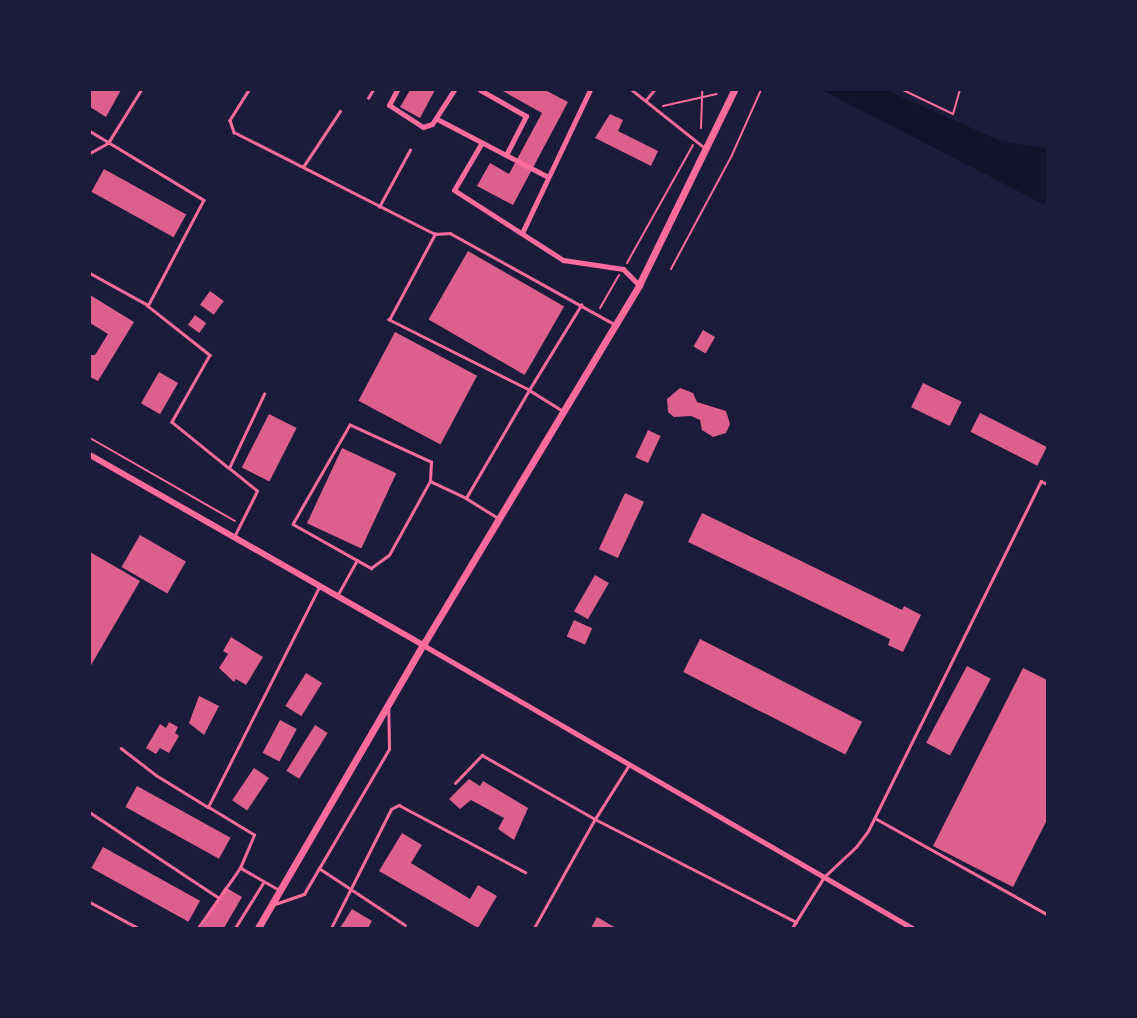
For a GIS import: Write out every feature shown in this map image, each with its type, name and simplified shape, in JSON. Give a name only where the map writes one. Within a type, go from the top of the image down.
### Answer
[{"type":"main road","points":[[258,928],[423,645],[640,285],[734,90]]},
{"type":"street","points":[[397,90],[389,105],[423,127],[432,124],[437,119],[454,90]]},
{"type":"street","points":[[480,90],[526,116],[506,155]]},
{"type":"street","points":[[522,233],[590,90]]},
{"type":"street","points":[[437,119],[481,144],[548,177]]},
{"type":"street","points":[[481,144],[454,190],[563,260],[623,269],[640,285]]},
{"type":"street","points":[[90,455],[234,536],[912,928]]},
{"type":"lane","points":[[90,152],[108,143],[141,90]]},
{"type":"lane","points":[[249,90],[230,120],[234,132],[435,234],[450,233],[615,325]]},
{"type":"lane","points":[[368,98],[373,90]]},
{"type":"lane","points":[[632,90],[706,149]]},
{"type":"lane","points":[[646,100],[654,90]]},
{"type":"lane","points":[[303,167],[340,110]]},
{"type":"lane","points":[[90,131],[204,200],[148,306]]},
{"type":"lane","points":[[379,207],[410,150]]},
{"type":"lane","points":[[435,234],[389,320],[529,390],[563,411]]},
{"type":"lane","points":[[90,273],[148,306],[210,355],[172,422],[257,491],[234,536]]},
{"type":"lane","points":[[466,498],[580,304]]},
{"type":"lane","points":[[229,468],[264,394]]},
{"type":"lane","points":[[350,425],[431,462],[430,482],[389,555],[371,568],[293,524],[350,425]]},
{"type":"lane","points":[[792,928],[824,877],[856,847],[875,818],[896,770],[1041,480],[1047,484]]},
{"type":"lane","points":[[430,482],[466,498],[499,518]]},
{"type":"lane","points":[[337,596],[357,560]]},
{"type":"lane","points":[[208,807],[319,586]]},
{"type":"lane","points":[[272,905],[304,894],[389,749],[388,706]]},
{"type":"lane","points":[[121,748],[156,775],[254,835],[240,868],[198,928]]},
{"type":"lane","points":[[455,783],[482,755],[595,819],[796,922]]},
{"type":"lane","points":[[534,928],[595,819],[630,764]]},
{"type":"lane","points":[[331,928],[392,809],[398,805],[409,808],[524,872]]},
{"type":"lane","points":[[91,813],[218,897]]},
{"type":"lane","points":[[875,818],[1047,914]]},
{"type":"lane","points":[[240,868],[263,883],[280,891]]},
{"type":"lane","points":[[319,868],[405,925]]},
{"type":"lane","points":[[235,928],[263,883]]},
{"type":"lane","points":[[90,902],[138,928]]},
{"type":"path","points":[[701,128],[702,90]]},
{"type":"path","points":[[671,269],[732,155],[761,90]]},
{"type":"path","points":[[904,90],[953,114],[960,90]]},
{"type":"path","points":[[656,108],[702,95],[717,94]]},
{"type":"path","points":[[597,314],[695,140]]},
{"type":"path","points":[[90,438],[240,524]]},
{"type":"shaded area","points":[[822,90],[886,90],[1003,142],[1047,148],[1047,206]]},
{"type":"building","points":[[90,90],[121,90],[106,117],[90,107]]},
{"type":"building","points":[[410,90],[435,90],[420,118],[400,107]]},
{"type":"building","points":[[501,90],[545,90],[568,102],[513,205],[477,186],[490,163],[509,174],[542,113]]},
{"type":"building","points":[[610,114],[623,120],[618,131],[658,151],[651,166],[595,138]]},
{"type":"building","points":[[104,169],[186,215],[174,237],[91,192]]},
{"type":"building","points":[[468,251],[564,306],[525,375],[428,319]]},
{"type":"building","points":[[210,291],[224,301],[214,315],[200,305]]},
{"type":"building","points":[[90,295],[134,322],[98,381],[90,377],[90,355],[95,355],[108,334],[90,323]]},
{"type":"building","points":[[195,315],[206,323],[199,333],[188,325]]},
{"type":"building","points":[[703,330],[715,337],[706,353],[694,346]]},
{"type":"building","points":[[395,332],[477,376],[440,445],[358,401]]},
{"type":"building","points":[[159,372],[178,383],[160,414],[141,403]]},
{"type":"building","points":[[923,383],[962,402],[950,426],[911,407]]},
{"type":"building","points":[[680,388],[693,393],[697,402],[726,411],[730,424],[726,433],[713,437],[702,430],[700,420],[691,416],[674,417],[668,412],[667,399]]},
{"type":"building","points":[[980,413],[1047,447],[1037,466],[970,432]]},
{"type":"building","points":[[269,414],[297,428],[269,482],[242,467]]},
{"type":"building","points":[[648,430],[661,436],[648,463],[635,457]]},
{"type":"building","points":[[342,448],[396,473],[361,549],[307,523]]},
{"type":"building","points":[[625,493],[644,502],[618,558],[599,549]]},
{"type":"building","points":[[702,513],[902,610],[904,606],[921,615],[903,652],[888,645],[890,639],[688,542]]},
{"type":"building","points":[[140,535],[186,562],[167,594],[122,567]]},
{"type":"building","points":[[90,552],[140,581],[90,667]]},
{"type":"building","points":[[595,575],[609,583],[588,619],[574,611]]},
{"type":"building","points":[[574,620],[592,628],[585,645],[567,636]]},
{"type":"building","points":[[231,637],[263,657],[246,685],[236,679],[234,682],[219,668],[228,654],[223,651]]},
{"type":"building","points":[[700,639],[862,722],[845,755],[683,672]]},
{"type":"building","points":[[967,666],[991,679],[950,755],[926,743]]},
{"type":"building","points":[[1023,668],[1047,680],[1047,820],[1013,887],[933,846]]},
{"type":"building","points":[[306,673],[322,683],[301,716],[285,706]]},
{"type":"building","points":[[199,696],[219,706],[204,735],[189,723]]},
{"type":"building","points":[[280,720],[297,729],[279,762],[263,753]]},
{"type":"building","points":[[169,722],[178,727],[175,733],[179,736],[169,753],[160,748],[156,754],[146,748],[160,724],[166,728]]},
{"type":"building","points":[[315,725],[328,733],[299,779],[286,771]]},
{"type":"building","points":[[254,768],[269,778],[247,810],[232,800]]},
{"type":"building","points":[[469,779],[480,786],[483,781],[528,808],[514,840],[498,829],[504,818],[471,800],[460,809],[449,799]]},
{"type":"building","points":[[137,786],[231,838],[219,859],[125,807]]},
{"type":"building","points":[[402,833],[422,845],[411,863],[470,899],[478,885],[497,896],[478,928],[379,871]]},
{"type":"building","points":[[103,847],[200,901],[188,922],[91,868]]},
{"type":"building","points":[[225,887],[242,897],[224,928],[201,928]]},
{"type":"building","points":[[352,909],[372,921],[368,928],[340,928]]},
{"type":"building","points":[[597,917],[616,928],[591,928]]}]
